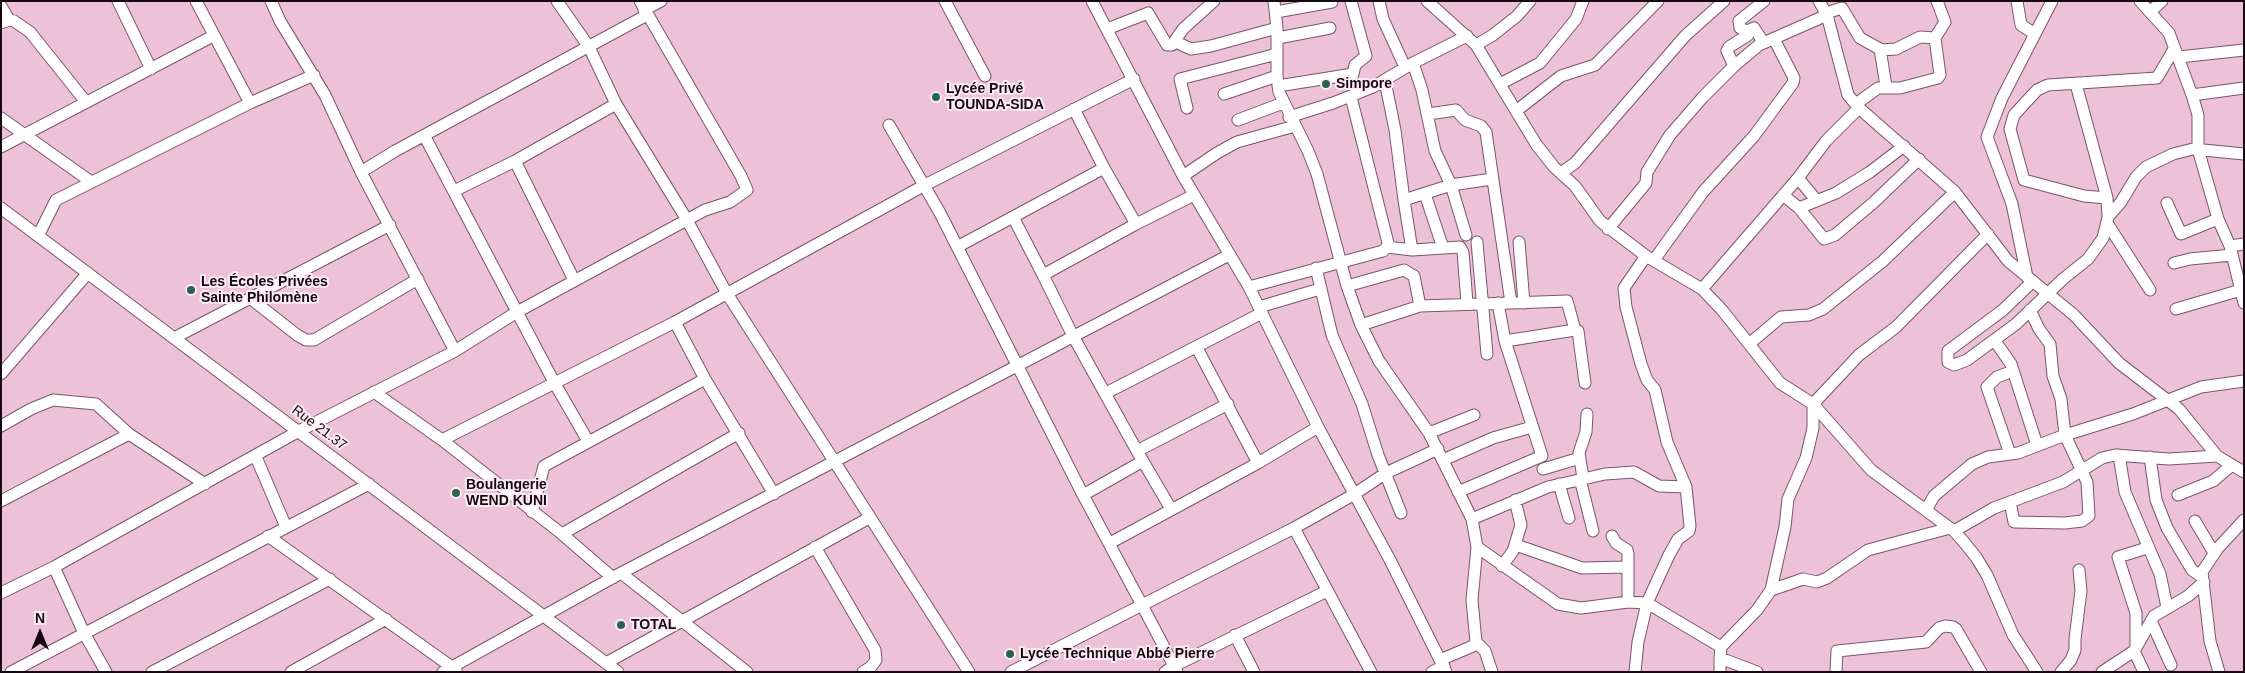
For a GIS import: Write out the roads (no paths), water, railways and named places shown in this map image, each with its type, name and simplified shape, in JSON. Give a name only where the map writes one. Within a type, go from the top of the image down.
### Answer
[{"type":"street","points":[[118,1],[151,69]]},
{"type":"street","points":[[196,1],[250,103]]},
{"type":"street","points":[[270,1],[280,21],[314,75],[361,172],[455,351]]},
{"type":"street","points":[[557,1],[589,47],[616,104],[687,220],[726,292],[969,672]]},
{"type":"street","points":[[361,172],[395,151],[589,47],[643,9],[660,1]]},
{"type":"street","points":[[1092,1],[1183,176],[1249,287],[1318,427],[1353,495],[1390,560],[1443,666]]},
{"type":"street","points":[[1107,29],[1146,13],[1168,45],[1176,42],[1183,29],[1202,6],[1214,1]]},
{"type":"street","points":[[1224,94],[1277,81],[1352,74],[1355,66],[1366,56],[1351,1]]},
{"type":"street","points":[[1379,1],[1383,19],[1409,65],[1428,114],[1435,152],[1451,185],[1466,235]]},
{"type":"street","points":[[1427,1],[1476,45],[1548,160],[1575,186],[1600,222],[1650,258],[1702,289],[1780,383],[1813,404],[1871,470],[1952,530],[1976,557],[2013,635],[2037,672]]},
{"type":"street","points":[[1476,45],[1517,16],[1530,1]]},
{"type":"street","points":[[1500,84],[1540,63],[1576,19],[1583,1]]},
{"type":"street","points":[[1516,111],[1561,76],[1594,66],[1658,1]]},
{"type":"street","points":[[1561,173],[1575,163],[1685,36],[1724,1]]},
{"type":"street","points":[[1635,672],[1638,642],[1647,603],[1669,554],[1678,539],[1690,529],[1686,487],[1667,442],[1655,390],[1641,364],[1625,301],[1624,288],[1703,192],[1754,136],[1793,83],[1794,78],[1769,41],[1754,28],[1747,30],[1740,28],[1738,24],[1739,21],[1764,1]]},
{"type":"street","points":[[1819,1],[1826,14],[1848,95],[1857,106],[1955,192],[2008,261],[2080,321],[2119,363],[2168,400],[2217,456],[2244,472]]},
{"type":"street","points":[[1702,289],[1798,178],[1826,141],[1857,106],[1878,88],[1886,86],[1900,88],[1938,78],[1940,75],[1935,38],[1946,22],[1937,1]]},
{"type":"street","points":[[2017,1],[2021,25],[2035,34]]},
{"type":"street","points":[[2030,279],[2012,204],[1987,137],[2002,98],[2052,1]]},
{"type":"street","points":[[2140,1],[2166,28],[2192,95],[2198,115],[2198,149],[2218,218],[2231,251],[2244,303]]},
{"type":"street","points":[[2150,12],[2162,1]]},
{"type":"street","points":[[1332,2],[1275,7],[1278,33],[1277,81],[1283,102],[1308,150],[1317,174],[1347,286],[1361,325],[1379,361],[1429,433],[1472,519],[1477,547],[1472,600],[1476,642],[1485,651],[1492,672]]},
{"type":"street","points":[[950,3],[985,76]]},
{"type":"street","points":[[1,6],[5,21],[30,32],[86,102]]},
{"type":"street","points":[[1608,229],[1646,183],[1647,172],[1670,135],[1702,97],[1754,48],[1842,8],[1860,38],[1880,50],[1896,49],[1920,37],[1935,38]]},
{"type":"street","points":[[1,593],[54,567],[299,431],[455,351],[517,312],[574,280],[705,210],[730,202],[747,190],[741,176],[643,9]]},
{"type":"street","points":[[1176,42],[1191,49],[1278,33],[1330,28]]},
{"type":"street","points":[[1734,66],[1727,51],[1729,47],[1748,35],[1747,30]]},
{"type":"street","points":[[1,147],[213,36]]},
{"type":"street","points":[[1183,176],[1217,152],[1237,142],[1292,121],[1385,81],[1409,65],[1467,36]]},
{"type":"street","points":[[1880,50],[1886,86]]},
{"type":"street","points":[[2176,53],[2244,50]]},
{"type":"street","points":[[2107,198],[2084,196],[2028,182],[2022,176],[2010,129],[2014,115],[2042,87],[2157,78],[2176,53]]},
{"type":"street","points":[[1186,108],[1180,79],[1277,54]]},
{"type":"street","points":[[38,236],[56,200],[90,181],[250,103],[314,75]]},
{"type":"street","points":[[442,440],[676,322],[726,292],[925,185],[1134,79]]},
{"type":"street","points":[[1385,81],[1412,250]]},
{"type":"street","points":[[2030,279],[2003,310],[1948,351],[1946,358],[1951,364],[1960,364],[1995,341],[2094,252],[2103,238],[2108,220],[2107,198],[2076,84]]},
{"type":"street","points":[[2192,95],[2244,88]]},
{"type":"street","points":[[1249,287],[1383,251],[1387,247],[1388,243],[1350,96]]},
{"type":"street","points":[[1238,120],[1283,102]]},
{"type":"street","points":[[454,191],[515,161],[616,104]]},
{"type":"street","points":[[1074,109],[1104,168],[1136,224]]},
{"type":"street","points":[[1428,114],[1453,109],[1465,120],[1484,128],[1511,303]]},
{"type":"street","points":[[1,118],[90,181]]},
{"type":"street","points":[[889,125],[925,185],[1083,495],[1142,605],[1172,670],[1235,635],[1327,591]]},
{"type":"street","points":[[425,136],[555,384],[588,441]]},
{"type":"street","points":[[1799,208],[1817,201],[1870,172],[1904,146]]},
{"type":"street","points":[[2108,220],[2136,177],[2146,167],[2173,154],[2193,148],[2244,154]]},
{"type":"street","points":[[1783,195],[1799,208],[1824,239],[1835,234],[1873,204],[1919,159]]},
{"type":"street","points":[[515,161],[574,280]]},
{"type":"street","points":[[957,247],[1104,168]]},
{"type":"street","points":[[1798,178],[1817,201]]},
{"type":"street","points":[[1404,200],[1451,185],[1492,179]]},
{"type":"street","points":[[1749,344],[1781,317],[1809,315],[1823,309],[1883,261],[1955,192]]},
{"type":"street","points":[[1425,194],[1438,227],[1443,248]]},
{"type":"street","points":[[1043,275],[1136,224],[1194,195]]},
{"type":"street","points":[[2167,203],[2180,234],[2218,218]]},
{"type":"street","name":"Rue 21.37","points":[[3,214],[38,236],[88,273],[618,672]]},
{"type":"street","points":[[1013,217],[1072,336],[1170,509]]},
{"type":"street","points":[[2108,220],[2150,290]]},
{"type":"street","points":[[174,338],[390,225]]},
{"type":"street","points":[[1720,672],[1721,652],[1757,610],[1771,590],[1785,526],[1788,499],[1806,458],[1813,428],[1813,404],[1859,355],[1896,327],[1988,234]]},
{"type":"street","points":[[1478,242],[1487,354]]},
{"type":"street","points":[[1519,242],[1524,303]]},
{"type":"street","points":[[2174,263],[2231,251],[2244,244]]},
{"type":"street","points":[[1387,247],[1412,250],[1462,249],[1467,304]]},
{"type":"street","points":[[268,536],[386,619],[451,670],[617,576],[1017,367],[1072,336],[1164,291],[1229,255]]},
{"type":"street","points":[[1316,268],[1332,336],[1365,411],[1401,513]]},
{"type":"street","points":[[1347,286],[1404,270],[1414,276],[1420,306]]},
{"type":"street","points":[[1,374],[88,273]]},
{"type":"street","points":[[250,298],[296,335],[306,340],[314,340],[418,279]]},
{"type":"street","points":[[1106,393],[1197,348],[1260,310],[1320,289]]},
{"type":"street","points":[[2176,309],[2241,290]]},
{"type":"street","points":[[1361,325],[1420,306],[1567,301],[1575,330],[1579,335],[1585,383]]},
{"type":"street","points":[[1458,492],[1542,456],[1505,341],[1498,303]]},
{"type":"street","points":[[2010,502],[2014,522],[2065,523],[2088,519],[2089,491],[2082,470],[2065,435],[2061,399],[2053,376],[2050,344],[2039,329],[2030,310]]},
{"type":"street","points":[[676,322],[705,379],[774,494]]},
{"type":"street","points":[[1505,341],[1575,330]]},
{"type":"street","points":[[1995,341],[2014,371],[2037,445]]},
{"type":"street","points":[[1197,348],[1258,463]]},
{"type":"street","points":[[2010,454],[1988,387],[1997,377],[2014,371]]},
{"type":"street","points":[[532,512],[544,466],[705,379]]},
{"type":"street","points":[[1926,510],[1934,496],[1972,464],[1988,457],[2010,454],[2133,414],[2200,388],[2244,381]]},
{"type":"street","points":[[374,392],[442,440],[532,512],[681,621],[747,672]]},
{"type":"street","points":[[1,426],[31,409],[54,400],[96,404],[129,434],[205,484]]},
{"type":"street","points":[[1083,495],[1140,456],[1228,404]]},
{"type":"street","points":[[1587,414],[1586,432],[1580,447],[1581,478],[1593,531]]},
{"type":"street","points":[[1429,433],[1474,415]]},
{"type":"street","points":[[1110,543],[1258,463],[1318,427]]},
{"type":"street","points":[[1443,460],[1493,438],[1532,427]]},
{"type":"street","points":[[562,534],[739,433]]},
{"type":"street","points":[[1,501],[129,434]]},
{"type":"street","points":[[1011,672],[1294,528],[1353,495],[1386,473],[1438,449]]},
{"type":"street","points":[[1771,590],[1802,578],[1817,582],[1827,578],[1868,550],[1952,530],[1994,508],[2063,482],[2102,458],[2119,455],[2169,459],[2217,456]]},
{"type":"street","points":[[2119,455],[2122,481],[2147,548],[2163,583],[2167,607]]},
{"type":"street","points":[[256,456],[286,527]]},
{"type":"street","points":[[2150,457],[2156,500],[2167,528],[2192,570],[2203,579]]},
{"type":"street","points":[[1543,469],[1580,458]]},
{"type":"street","points":[[2178,495],[2213,481],[2232,465]]},
{"type":"street","points":[[1472,519],[1515,500],[1581,478],[1634,472],[1659,486],[1686,487]]},
{"type":"street","points":[[12,672],[369,484]]},
{"type":"street","points":[[1559,484],[1569,518]]},
{"type":"street","points":[[1502,566],[1516,545],[1521,525],[1515,500]]},
{"type":"street","points":[[606,662],[869,518]]},
{"type":"street","points":[[2219,672],[2210,641],[2203,567],[2244,520]]},
{"type":"street","points":[[2194,521],[2214,553]]},
{"type":"street","points":[[1294,528],[1371,672]]},
{"type":"street","points":[[1612,536],[1616,543],[1627,550],[1628,602]]},
{"type":"street","points":[[1516,545],[1582,568],[1628,567]]},
{"type":"street","points":[[816,547],[875,650],[876,660],[871,667],[863,672]]},
{"type":"street","points":[[1477,547],[1558,604],[1566,607],[1581,608],[1628,602],[1647,603],[1721,652],[1757,672]]},
{"type":"street","points":[[2144,672],[2135,648],[2136,613],[2118,557],[2147,548]]},
{"type":"street","points":[[54,567],[84,633],[106,672]]},
{"type":"street","points":[[2061,672],[2071,660],[2075,650],[2081,591],[2079,570]]},
{"type":"street","points":[[2102,672],[2135,648],[2147,632],[2154,616],[2188,596],[2203,579]]},
{"type":"street","points":[[152,672],[330,580]]},
{"type":"street","points":[[291,672],[386,619]]},
{"type":"street","points":[[2151,621],[2171,665]]},
{"type":"street","points":[[1836,672],[1837,651],[1926,642],[1939,628],[1953,626],[1981,672]]},
{"type":"street","points":[[1235,635],[1254,672]]},
{"type":"street","points":[[1432,672],[1473,646],[1476,642]]},
{"type":"place","name":"Simpore","points":[[1326,84]]},
{"type":"place","name":"Lycée Privé TOUNDA-SIDA","points":[[936,97]]},
{"type":"place","name":"Les Écoles Privées Sainte Philomène","points":[[191,290]]},
{"type":"place","name":"Boulangerie WEND KUNI","points":[[456,493]]},
{"type":"place","name":"TOTAL","points":[[621,625]]},
{"type":"place","name":"Lycée Technique Abbé Pierre","points":[[1010,654]]}]
